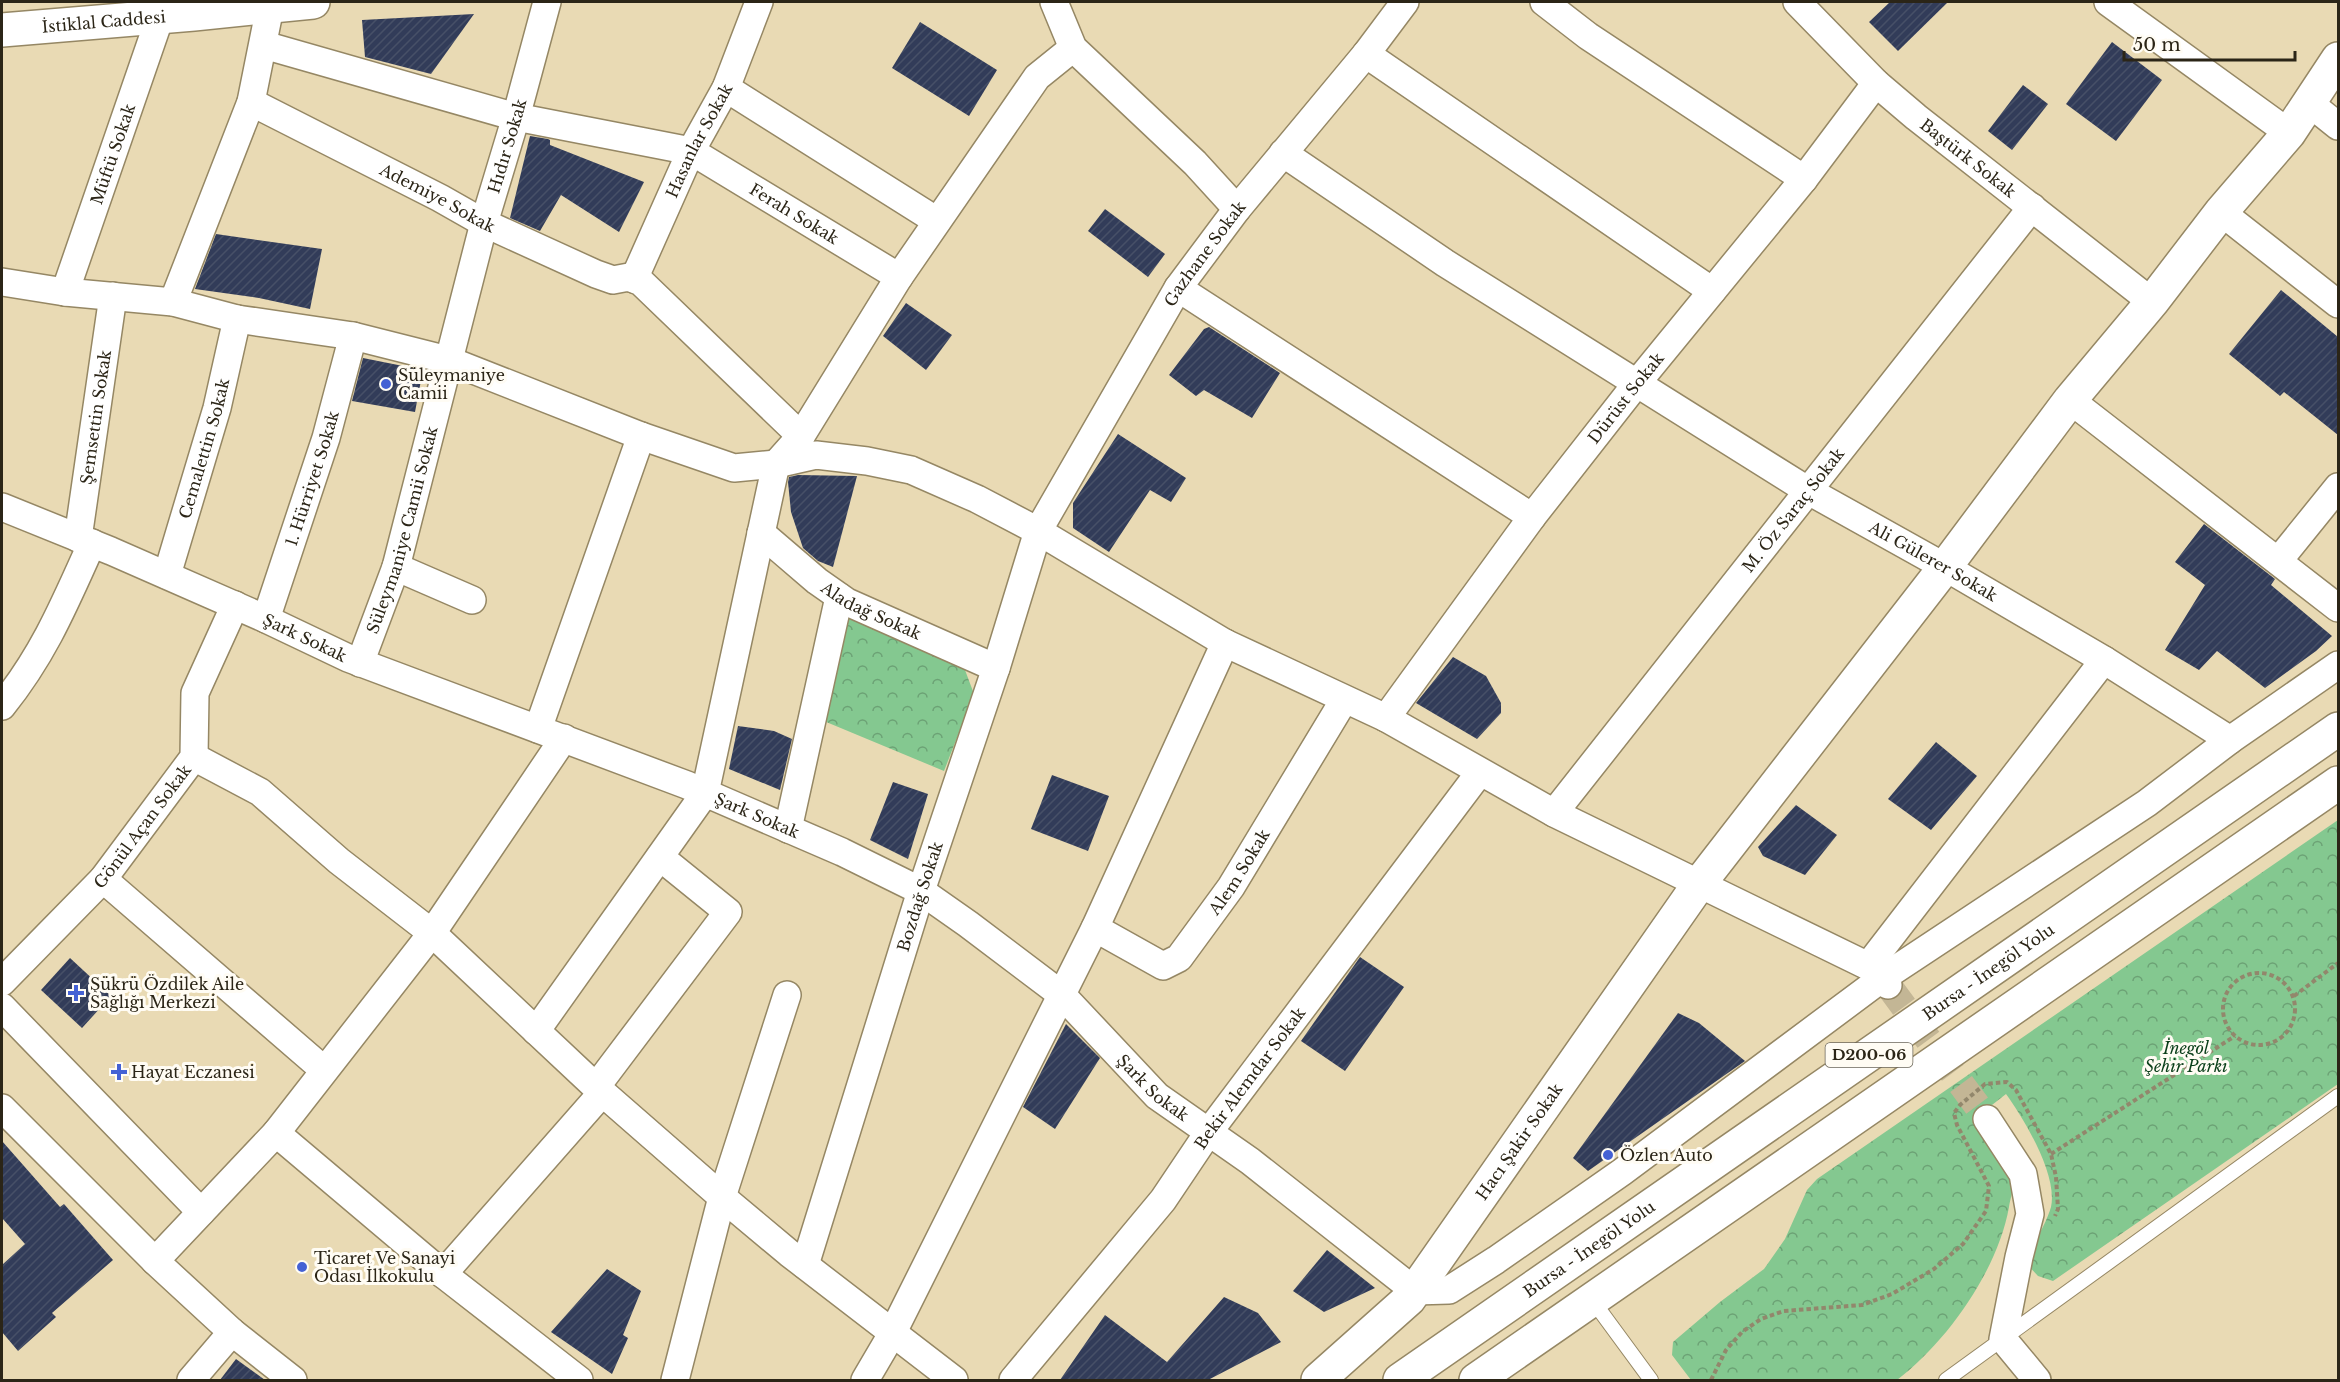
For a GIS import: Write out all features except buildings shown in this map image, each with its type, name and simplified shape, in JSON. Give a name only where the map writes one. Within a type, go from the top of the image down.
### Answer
[{"type":"main road","name":"İstiklal Caddesi","points":[[2,30],[160,17],[193,8],[312,2]]},
{"type":"main road","name":"Hacı Şakir Sokak","points":[[1318,1380],[1409,1299],[1699,884],[1945,567],[2070,400],[2152,302],[2220,212],[2289,133],[2338,59]]},
{"type":"main road","name":"Bursa - İnegöl Yolu","points":[[1400,1380],[2338,729]]},
{"type":"main road","name":"D200-06","points":[[1476,1380],[2338,783]]},
{"type":"street","name":"Hıdır Sokak","points":[[448,360],[484,223],[547,2]]},
{"type":"street","name":"Hasanlar Sokak","points":[[631,278],[691,151],[726,88],[759,2]]},
{"type":"street","points":[[1054,2],[1073,48],[1195,163],[1237,209]]},
{"type":"street","name":"Gazhane Sokak","points":[[1038,531],[1178,288],[1237,209],[1366,54],[1405,2]]},
{"type":"street","points":[[1544,2],[1588,36],[1804,179]]},
{"type":"street","name":"Baştürk Sokak","points":[[1797,2],[1876,83],[1916,117],[2152,302]]},
{"type":"street","points":[[2108,2],[2289,133]]},
{"type":"street","points":[[173,302],[251,102],[271,3]]},
{"type":"street","name":"Müftü Sokak","points":[[65,292],[160,17]]},
{"type":"street","points":[[264,45],[516,117],[691,151]]},
{"type":"street","points":[[536,1031],[705,793],[776,464],[801,436],[899,277],[1037,77],[1073,48]]},
{"type":"street","points":[[1366,54],[1712,291]]},
{"type":"street","name":"Dürüst Sokak","points":[[1386,718],[1532,517],[1637,383],[1804,179],[1876,83]]},
{"type":"street","points":[[726,88],[937,221]]},
{"type":"street","name":"Ademiye Sokak","points":[[251,102],[440,198],[484,223],[596,274],[613,280],[631,278]]},
{"type":"street","points":[[2308,102],[2338,126]]},
{"type":"street","name":"Ferah Sokak","points":[[691,151],[899,277]]},
{"type":"street","name":"Ali Gülerer Sokak","points":[[1283,153],[1445,263],[1807,490],[2104,660],[2230,740]]},
{"type":"street","name":"M. Öz Saraç Sokak","points":[[1554,813],[2032,207]]},
{"type":"street","points":[[2220,212],[2338,304]]},
{"type":"street","points":[[631,278],[641,282],[801,436]]},
{"type":"street","points":[[2,282],[65,292],[173,302],[237,319],[353,336],[448,360],[641,436],[735,468],[776,464],[816,455],[867,461],[911,470],[977,499],[1038,531],[1225,643],[1386,718],[1554,813],[1699,884],[1879,977]]},
{"type":"street","points":[[1178,288],[1532,517]]},
{"type":"street","name":"Şemsettin Sokak","points":[[2,706],[21,682],[52,632],[85,540],[113,297]]},
{"type":"street","name":"Cemalettin Sokak","points":[[167,575],[217,408],[237,319]]},
{"type":"street","name":"1. Hürriyet Sokak","points":[[266,619],[326,438],[353,336]]},
{"type":"street","name":"Süleymaniye Camii Sokak","points":[[360,663],[396,567],[448,360]]},
{"type":"street","points":[[2070,400],[2338,608]]},
{"type":"street","points":[[538,729],[641,436]]},
{"type":"street","points":[[2278,560],[2338,487]]},
{"type":"street","name":"Şark Sokak","points":[[2,507],[167,575],[360,663],[705,793],[842,852],[921,891],[1062,995],[1157,1096],[1250,1161],[1415,1291]]},
{"type":"street","name":"Bozdağ Sokak","points":[[805,1265],[921,891],[996,668],[1038,531]]},
{"type":"street","name":"Aladağ Sokak","points":[[761,533],[847,602],[996,668]]},
{"type":"street","points":[[396,567],[472,600]]},
{"type":"street","points":[[788,829],[839,597]]},
{"type":"street","name":"Gönül Açan Sokak","points":[[2,982],[103,879],[194,757],[195,693],[235,605]]},
{"type":"street","points":[[865,1380],[892,1334],[1062,995],[1225,643]]},
{"type":"street","points":[[1879,977],[2104,660]]},
{"type":"street","points":[[1415,1291],[1449,1290],[1496,1260],[1622,1172],[1879,977],[2147,803],[2230,740],[2338,664]]},
{"type":"street","name":"Alem Sokak","points":[[1095,927],[1163,966],[1179,958],[1231,887],[1344,700]]},
{"type":"street","points":[[155,1261],[276,1133],[432,933],[564,738]]},
{"type":"street","points":[[194,757],[260,792],[339,861],[432,933],[599,1090],[722,1197],[892,1334],[954,1380]]},
{"type":"street","name":"Bekir Alemdar Sokak","points":[[1013,1380],[1163,1200],[1208,1133],[1480,772]]},
{"type":"street","points":[[443,1274],[599,1090],[728,912],[660,857]]},
{"type":"street","points":[[103,879],[324,1070]]},
{"type":"street","points":[[675,1380],[722,1197],[787,995]]},
{"type":"street","points":[[2,1007],[201,1212]]},
{"type":"street","points":[[2,1108],[155,1261],[232,1332],[293,1380]]},
{"type":"street","points":[[1987,1119],[2023,1174],[2030,1215],[2019,1257],[2003,1339],[2037,1380]]},
{"type":"street","points":[[276,1133],[443,1274],[579,1380]]},
{"type":"street","points":[[191,1380],[232,1332]]},
{"type":"lane","points":[[1946,1380],[2338,1095]]},
{"type":"lane","points":[[1593,1301],[1651,1380]]},
{"type":"path","points":[[2294,996],[2338,963]]},
{"type":"path","points":[[2255,972],[2279,977],[2294,996],[2296,1009],[2294,1020],[2288,1031],[2278,1040],[2267,1044],[2256,1045],[2244,1042],[2227,1026],[2223,1015],[2223,1003],[2234,982],[2255,972]]},
{"type":"path","points":[[2051,1154],[2235,1036]]},
{"type":"path","points":[[1711,1380],[1726,1350],[1742,1332],[1761,1319],[1784,1311],[1862,1305],[1892,1294],[1934,1269],[1963,1244],[1986,1210],[1989,1186],[1957,1125],[1954,1113],[1985,1084],[2007,1082],[2016,1090],[2051,1154],[2056,1177],[2058,1209],[2053,1219]]},
{"type":"green space","points":[[842,616],[953,660],[965,670],[974,694],[944,771],[819,719]]},
{"type":"green space","name":"İnegöl Şehir Parkı","points":[[2338,820],[2338,1084],[2053,1281],[2038,1276],[2025,1262],[2049,1213],[2052,1194],[2045,1164],[2038,1148],[2006,1094],[1978,1116],[2000,1148],[2011,1175],[2013,1190],[2003,1231],[1994,1255],[1968,1303],[1952,1325],[1916,1364],[1897,1380],[1691,1380],[1672,1355],[1673,1342],[1764,1269],[1785,1239],[1807,1190],[1817,1179]]},
{"type":"tunnel","points":[[1888,985],[1987,1119]]},
{"type":"place","name":"Süleymaniye Camii","points":[[386,384]]},
{"type":"place","name":"Şükrü Özdilek Aile Sağlığı Merkezi","points":[[76,993]]},
{"type":"place","name":"Hayat Eczanesi","points":[[119,1072]]},
{"type":"place","name":"Özlen Auto","points":[[1608,1155]]},
{"type":"place","name":"Ticaret Ve Sanayi Odası İlkokulu","points":[[302,1267]]}]
